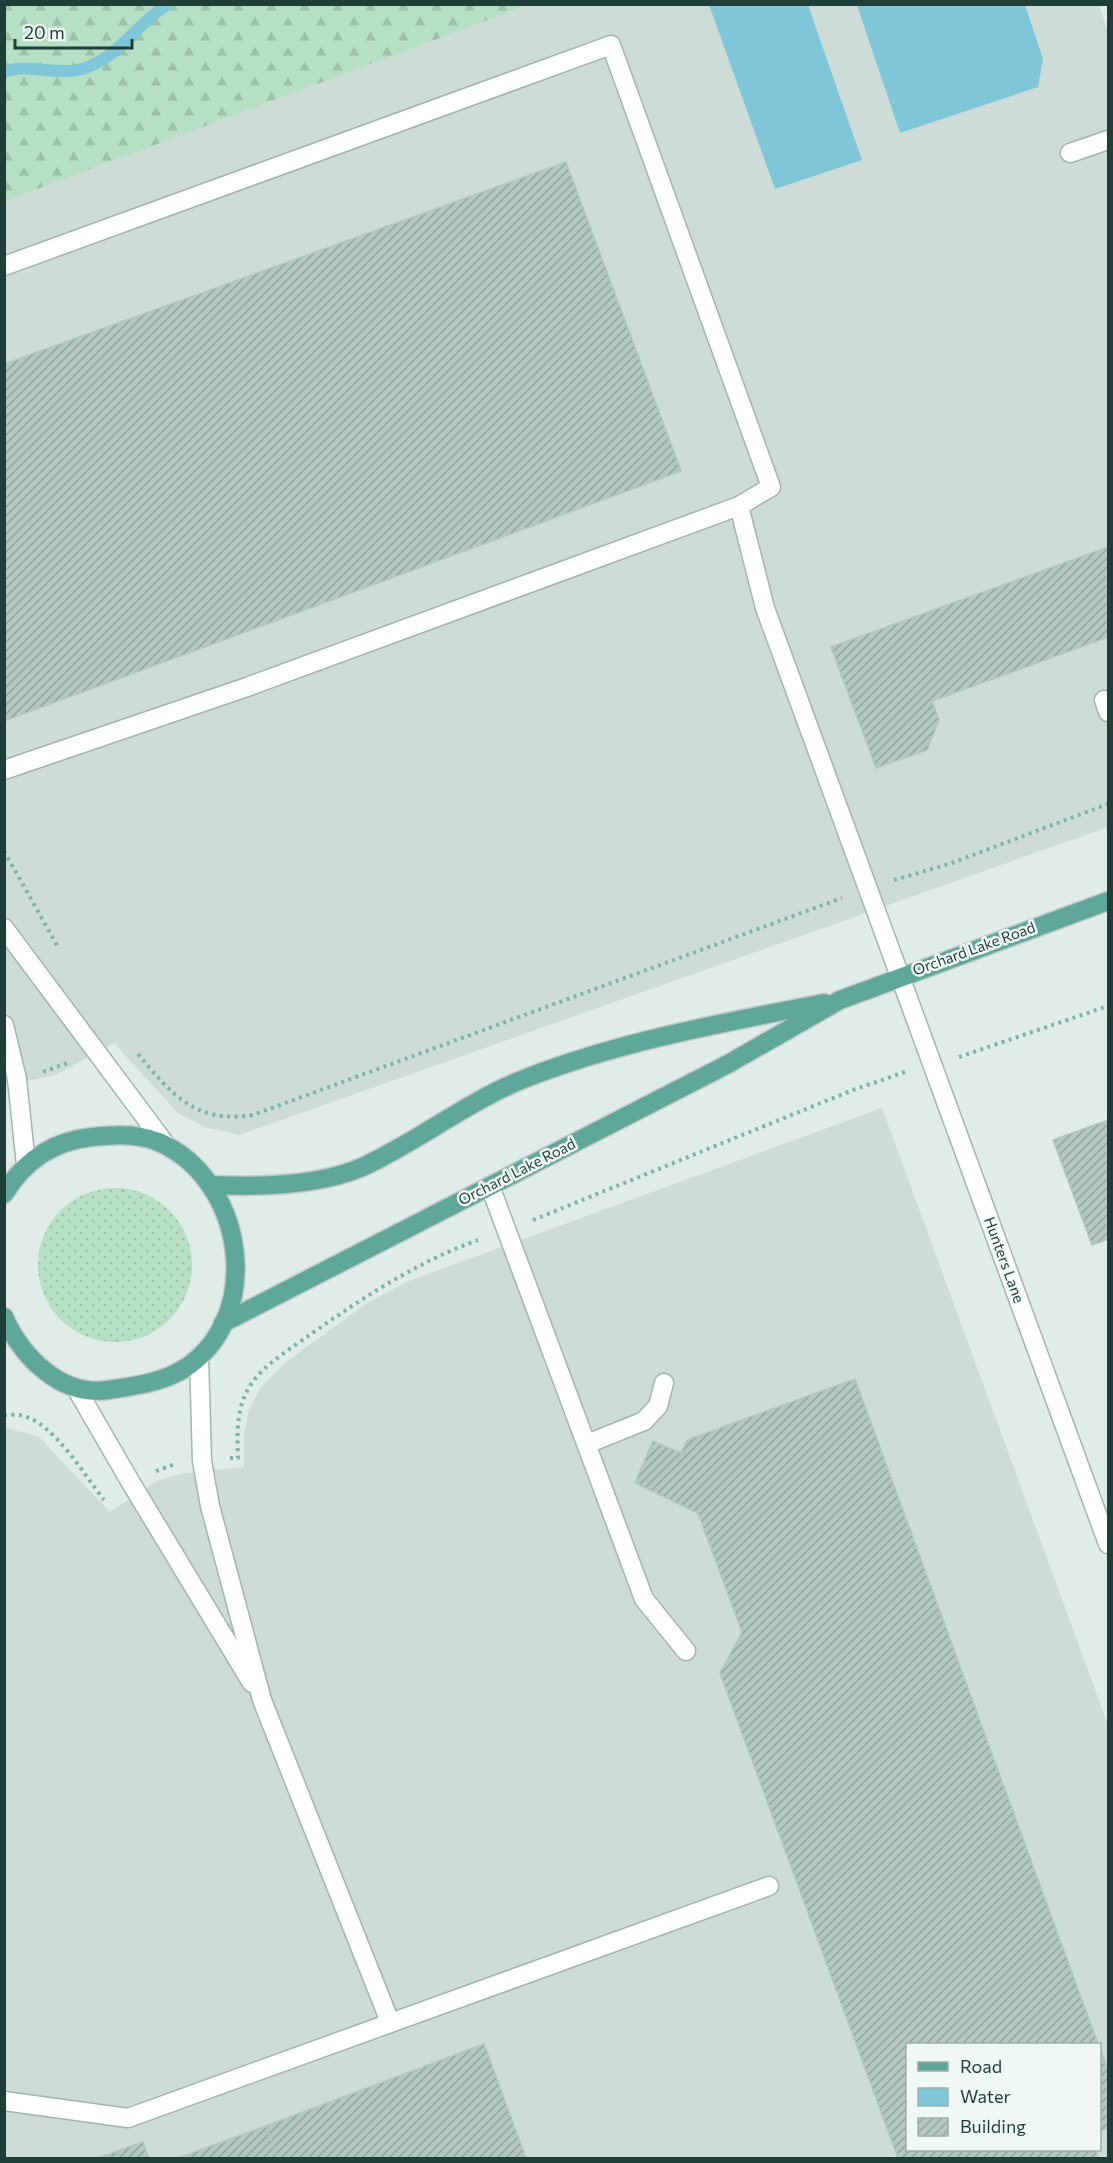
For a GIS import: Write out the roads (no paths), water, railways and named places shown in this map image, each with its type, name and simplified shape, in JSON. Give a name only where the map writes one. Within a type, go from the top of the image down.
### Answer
[{"type":"main road","name":"Orchard Lake Road","points":[[223,1323],[728,1064],[840,1000],[1108,901]]},
{"type":"main road","name":"Orchard Lake Road","points":[[211,1185],[272,1185],[357,1169],[522,1079],[544,1071],[600,1052],[716,1024],[840,1000]]},
{"type":"main road","points":[[4,1194],[26,1165],[50,1148],[78,1138],[134,1135],[166,1145],[186,1159],[211,1185],[233,1236],[237,1261],[235,1283],[223,1323],[214,1342],[199,1357],[165,1378],[139,1386],[99,1391],[76,1388],[35,1364],[13,1346],[4,1317]]},
{"type":"street","points":[[4,266],[611,45],[771,487],[739,506],[247,687],[4,770]]},
{"type":"street","points":[[1070,153],[1108,140]]},
{"type":"street","name":"Hunters Lane","points":[[739,506],[765,608],[870,889],[1108,1544]]},
{"type":"street","points":[[4,927],[90,1046],[166,1145]]},
{"type":"street","points":[[4,1025],[17,1079],[26,1165]]},
{"type":"street","points":[[490,1186],[644,1599],[686,1650]]},
{"type":"street","points":[[199,1357],[202,1461],[210,1506],[262,1700],[390,2022]]},
{"type":"street","points":[[587,1444],[644,1422],[658,1406],[664,1383]]},
{"type":"street","points":[[76,1388],[130,1483],[262,1700]]},
{"type":"street","points":[[4,2101],[128,2118],[769,1886]]},
{"type":"water","points":[[709,5],[808,5],[862,160],[775,189]]},
{"type":"water","points":[[857,5],[1025,5],[1043,59],[1038,87],[900,133]]},
{"type":"waterway","points":[[4,72],[23,69],[69,71],[92,65],[104,59],[168,4]]}]
